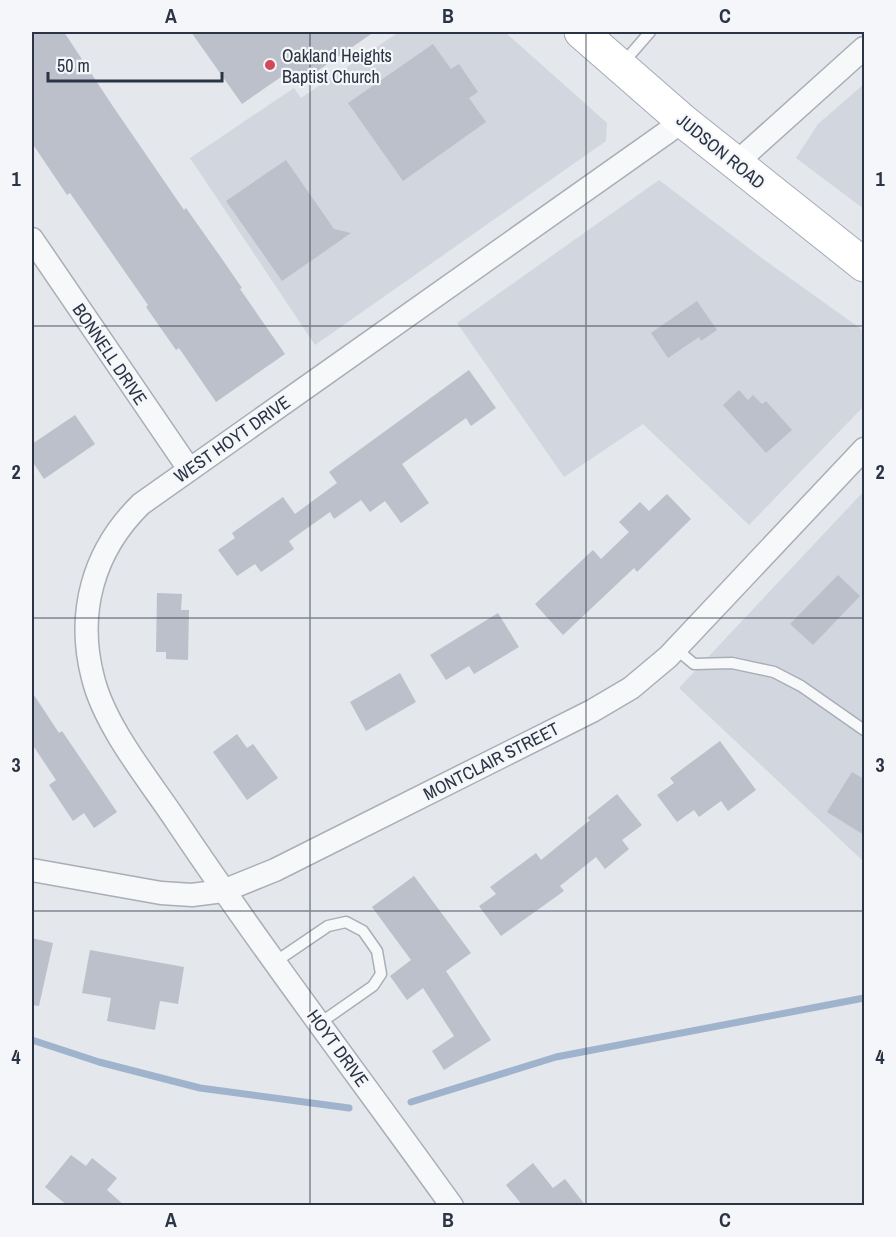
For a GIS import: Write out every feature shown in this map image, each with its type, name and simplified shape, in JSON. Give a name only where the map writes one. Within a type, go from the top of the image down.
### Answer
[{"type":"main road","name":"JUDSON ROAD","points":[[581,32],[735,164],[864,265]]},
{"type":"street","points":[[735,164],[864,48]]},
{"type":"street","name":"WEST HOYT DRIVE","points":[[223,891],[113,724],[93,679],[86,640],[87,604],[95,572],[111,540],[141,504],[683,121]]},
{"type":"street","name":"BONNELL DRIVE","points":[[32,239],[189,469]]},
{"type":"street","name":"MONTCLAIR STREET","points":[[32,870],[161,893],[192,895],[223,891],[275,870],[592,711],[620,696],[676,649],[864,449]]},
{"type":"street","name":"HOYT DRIVE","points":[[223,891],[452,1206]]},
{"type":"lane","points":[[621,67],[650,32]]},
{"type":"lane","points":[[676,649],[694,664],[732,663],[774,672],[801,686],[864,730]]},
{"type":"lane","points":[[275,962],[328,926],[346,922],[363,931],[377,951],[381,974],[373,986],[320,1023]]},
{"type":"shaded area","points":[[399,32],[505,32],[607,123],[606,141],[315,345],[190,158],[294,88],[301,98]]},
{"type":"shaded area","points":[[864,84],[864,209],[796,158],[818,124]]},
{"type":"shaded area","points":[[659,180],[763,259],[864,331],[864,406],[749,525],[643,424],[564,477],[457,323]]},
{"type":"shaded area","points":[[864,491],[864,862],[679,688]]},
{"type":"building","points":[[32,32],[64,32],[184,210],[186,208],[242,288],[240,289],[285,354],[216,402],[179,348],[176,350],[146,307],[148,305],[70,193],[67,195],[32,143]]},
{"type":"building","name":"Oakland Heights Baptist Church","points":[[191,32],[374,32],[297,85],[288,72],[242,104]]},
{"type":"building","points":[[433,44],[451,69],[459,64],[478,92],[469,98],[486,122],[403,181],[348,103]]},
{"type":"building","points":[[286,160],[334,229],[351,233],[282,281],[226,201]]},
{"type":"building","points":[[697,301],[717,330],[701,341],[699,337],[668,358],[651,333]]},
{"type":"building","points":[[469,370],[496,408],[471,426],[466,418],[402,464],[429,503],[401,523],[385,501],[370,512],[361,500],[334,519],[330,512],[289,541],[294,549],[261,572],[255,564],[237,576],[218,550],[235,538],[232,533],[283,497],[295,514],[337,483],[329,472]]},
{"type":"building","points":[[739,390],[748,400],[753,395],[762,404],[766,401],[792,430],[766,453],[723,405]]},
{"type":"building","points":[[75,415],[95,444],[44,479],[32,461],[32,444]]},
{"type":"building","points":[[667,494],[691,519],[637,572],[634,568],[563,635],[535,604],[593,550],[601,559],[629,532],[619,522],[640,502],[649,511]]},
{"type":"building","points":[[838,575],[860,596],[813,645],[790,624]]},
{"type":"building","points":[[157,593],[182,594],[181,610],[189,610],[188,660],[166,659],[166,652],[156,652]]},
{"type":"building","points":[[498,613],[519,647],[474,674],[469,666],[446,680],[430,655]]},
{"type":"building","points":[[400,673],[416,702],[366,731],[350,702]]},
{"type":"building","points":[[32,692],[59,733],[62,731],[117,812],[94,828],[84,813],[73,821],[49,785],[56,780],[32,744]]},
{"type":"building","points":[[237,734],[247,748],[253,744],[278,778],[247,800],[213,752]]},
{"type":"building","points":[[720,741],[756,790],[728,811],[721,801],[699,817],[694,810],[677,822],[657,795],[674,783],[670,778]]},
{"type":"building","points":[[852,772],[864,779],[864,835],[827,812]]},
{"type":"building","points":[[617,794],[642,825],[622,840],[629,849],[605,869],[596,857],[560,886],[564,891],[501,936],[479,906],[496,894],[490,887],[536,853],[541,860],[590,820],[587,818]]},
{"type":"building","points":[[414,876],[471,953],[446,971],[491,1040],[444,1070],[432,1051],[454,1036],[423,988],[407,1000],[390,976],[411,960],[372,907]]},
{"type":"building","points":[[32,938],[53,943],[39,1006],[32,1005]]},
{"type":"building","points":[[90,950],[184,967],[178,1004],[160,1001],[155,1030],[107,1021],[111,998],[82,993]]},
{"type":"building","points":[[71,1155],[86,1166],[92,1158],[117,1178],[107,1190],[125,1206],[68,1206],[45,1187]]},
{"type":"building","points":[[533,1163],[553,1188],[565,1179],[586,1206],[523,1206],[506,1185]]},
{"type":"waterway","points":[[411,1102],[556,1057],[864,998]]},
{"type":"waterway","points":[[32,1040],[99,1062],[200,1088],[349,1108]]},
{"type":"place","name":"Oakland Heights Baptist Church","points":[[270,65]]}]
